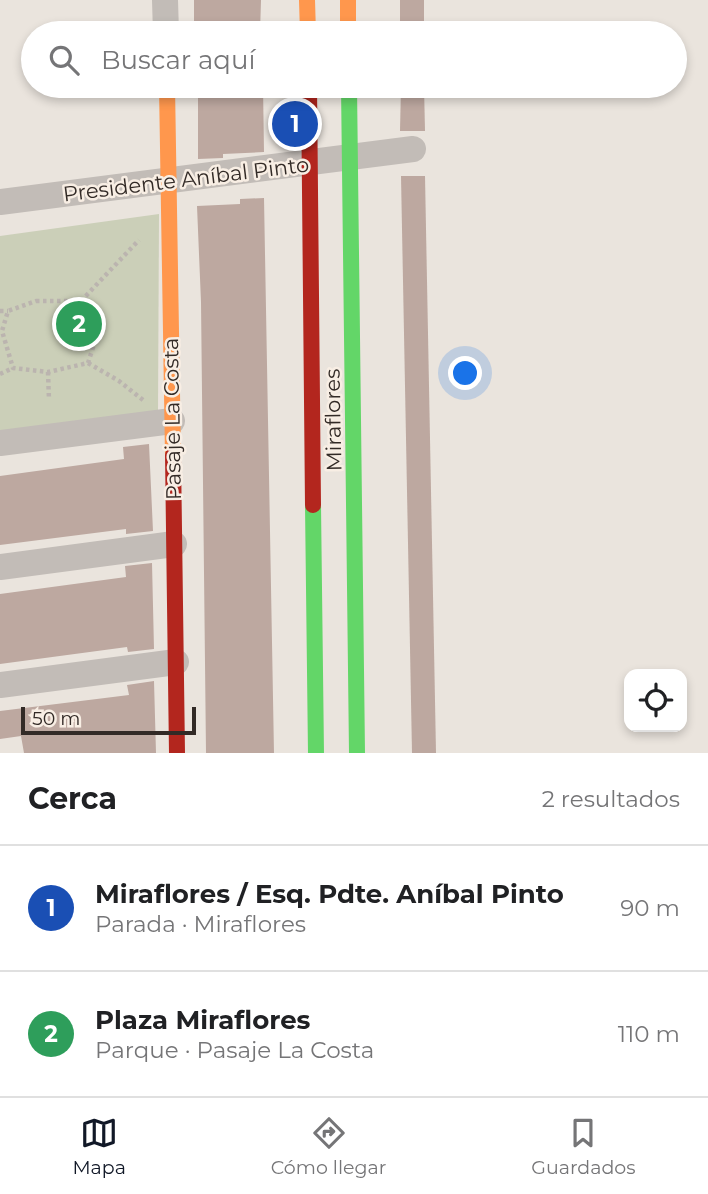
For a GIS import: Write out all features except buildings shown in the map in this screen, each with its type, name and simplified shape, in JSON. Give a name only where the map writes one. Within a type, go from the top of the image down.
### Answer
[{"type":"main road","points":[[307,0],[308,21]]},
{"type":"main road","points":[[348,0],[348,21]]},
{"type":"main road","name":"Pasaje La Costa","points":[[167,98],[177,753]]},
{"type":"main road","name":"Miraflores","points":[[309,98],[316,753]]},
{"type":"main road","name":"Miraflores","points":[[349,98],[357,753]]},
{"type":"street","points":[[166,0],[166,21]]},
{"type":"street","name":"Presidente Aníbal Pinto","points":[[0,202],[413,149]]},
{"type":"street","points":[[0,443],[172,421]]},
{"type":"street","points":[[0,567],[174,544]]},
{"type":"street","points":[[0,685],[176,662]]},
{"type":"path","points":[[0,311],[8,311],[36,301],[81,301],[144,234]]},
{"type":"path","points":[[81,301],[100,326],[88,363]]},
{"type":"path","points":[[8,311],[2,331],[13,368]]},
{"type":"path","points":[[0,374],[13,368],[48,372],[88,363],[119,381],[172,421]]},
{"type":"path","points":[[48,372],[49,400]]},
{"type":"green space","points":[[159,214],[158,412],[0,435],[0,236]]},
{"type":"traffic: fast","points":[[349,98],[357,753]]},
{"type":"traffic: fast","points":[[313,505],[316,753]]},
{"type":"traffic: slow","points":[[307,0],[308,21]]},
{"type":"traffic: slow","points":[[348,0],[348,21]]},
{"type":"traffic: slow","points":[[167,98],[173,455]]},
{"type":"traffic: jam","points":[[309,98],[313,505]]},
{"type":"traffic: jam","points":[[173,455],[177,753]]},
{"type":"place","name":"Miraflores / Esq. Pdte. Aníbal Pinto","points":[[295,124]]},
{"type":"place","name":"Plaza Miraflores","points":[[79,324]]}]
